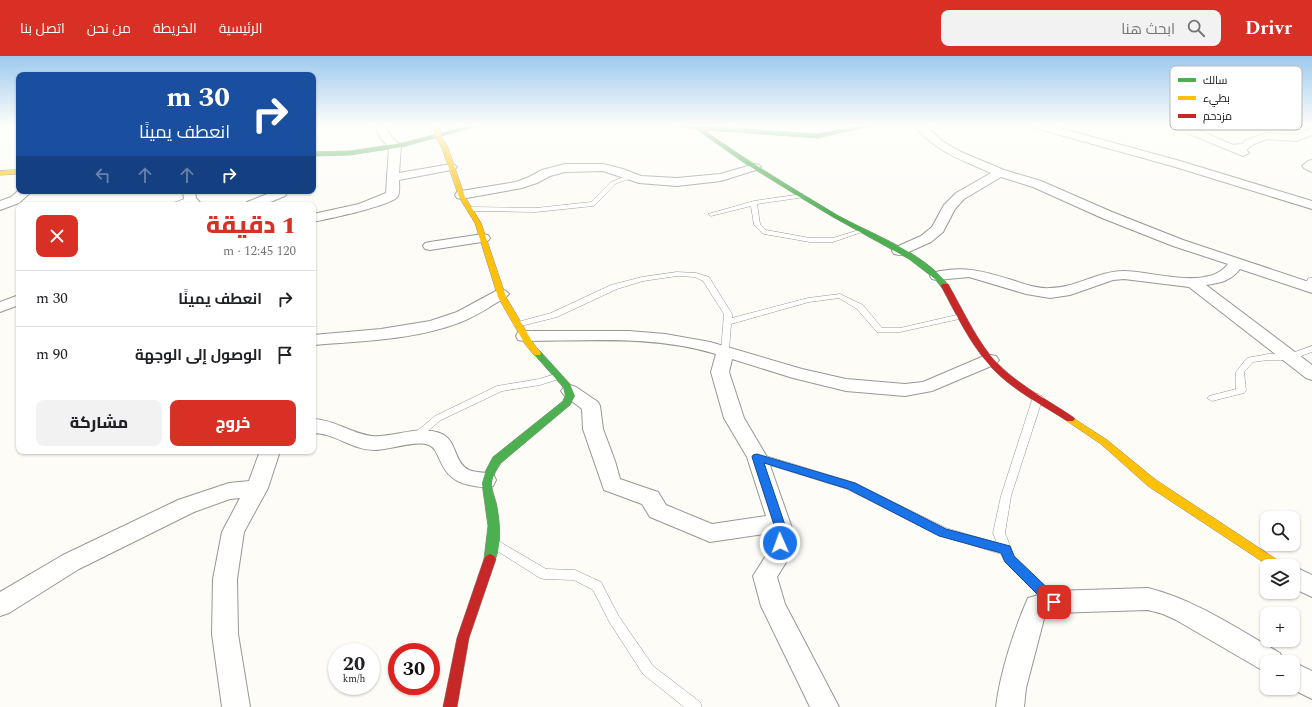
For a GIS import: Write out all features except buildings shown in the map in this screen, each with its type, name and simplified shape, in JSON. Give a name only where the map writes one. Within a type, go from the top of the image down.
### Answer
[{"type":"street","points":[[316,217],[382,200],[392,195],[394,156]]},
{"type":"street","points":[[448,156],[461,195],[478,223],[501,294],[520,330],[529,344],[565,384],[591,406],[593,429],[605,461],[611,484],[650,498],[658,512],[682,520],[710,533],[779,523]]},
{"type":"street","points":[[738,156],[836,217],[899,251],[937,276],[942,280],[978,343],[990,360],[1014,381],[1104,442],[1152,483],[1267,559]]},
{"type":"street","points":[[962,156],[1000,173],[1037,184],[1107,216],[1178,243],[1310,284]]},
{"type":"street","points":[[1152,156],[1256,186],[1312,205]]},
{"type":"street","points":[[1312,163],[1308,166],[1312,168]]},
{"type":"street","points":[[392,178],[451,167]]},
{"type":"street","points":[[461,195],[518,185],[533,180],[546,173],[565,168],[603,167],[619,170],[639,179],[677,182],[721,177],[755,167]]},
{"type":"street","points":[[0,173],[16,172]]},
{"type":"street","points":[[899,251],[926,239],[938,229],[949,208],[960,196],[1000,173]]},
{"type":"street","points":[[0,206],[15,200],[22,194]]},
{"type":"street","points":[[259,202],[277,194]]},
{"type":"street","points":[[430,246],[483,238]]},
{"type":"street","points":[[937,276],[969,273],[984,276],[1031,291],[1050,293],[1070,290],[1111,276],[1124,275],[1194,283],[1218,279],[1229,273],[1237,262]]},
{"type":"street","points":[[1194,283],[1312,374]]},
{"type":"street","points":[[316,340],[391,334],[426,327],[468,313],[501,294]]},
{"type":"street","points":[[0,307],[16,301]]},
{"type":"street","points":[[520,330],[629,336],[693,344],[725,351],[799,374],[846,385],[904,390],[926,387],[990,360]]},
{"type":"street","points":[[725,351],[720,372],[734,418],[757,457],[782,531],[778,556],[765,576],[773,606],[825,707]]},
{"type":"street","points":[[450,707],[465,631],[487,569],[492,542],[494,526],[486,480],[489,472],[497,460],[567,403],[571,397],[565,384]]},
{"type":"street","points":[[316,426],[322,426],[357,440],[373,443],[427,437],[441,443],[457,472],[465,477],[486,480]]},
{"type":"street","points":[[236,707],[225,634],[226,579],[233,532],[257,488],[269,454]]},
{"type":"street","points":[[0,605],[71,562],[186,506],[229,491],[257,488]]},
{"type":"street","points":[[1300,580],[1312,587]]},
{"type":"street","points":[[1010,707],[1012,688],[1033,615],[1037,606],[1054,602],[1148,599],[1168,604],[1185,612],[1260,656]]},
{"type":"street","points":[[1300,679],[1312,686]]},
{"type":"lane","points":[[469,209],[536,210],[593,204],[613,183],[632,176]]},
{"type":"lane","points":[[711,214],[754,203],[803,196]]},
{"type":"lane","points":[[180,202],[192,198]]},
{"type":"lane","points":[[754,203],[757,224],[764,232],[810,240],[832,240],[862,231]]},
{"type":"lane","points":[[520,330],[614,287],[642,279],[677,274],[696,275],[706,279],[728,314],[725,351]]},
{"type":"lane","points":[[728,322],[808,300],[840,296],[860,307],[880,330],[900,330],[962,316]]},
{"type":"lane","points":[[1212,398],[1241,391],[1240,372],[1250,360],[1268,357],[1290,357],[1312,349]]},
{"type":"lane","points":[[414,438],[438,418],[500,388],[540,382],[565,384]]},
{"type":"lane","points":[[1038,397],[1006,496],[999,533],[1009,559],[1054,602]]},
{"type":"lane","points":[[757,457],[851,486],[943,532],[1006,550]]},
{"type":"lane","points":[[492,542],[544,574],[575,576],[597,586],[614,619],[648,670],[695,707]]},
{"type":"traffic: fast","points":[[740,156],[835,216],[912,258],[938,277],[945,286]]},
{"type":"traffic: fast","points":[[490,559],[494,526],[492,506],[487,488],[488,477],[497,460],[567,403],[570,396],[567,386],[537,353]]},
{"type":"traffic: slow","points":[[448,156],[462,197],[478,223],[502,297],[529,344],[537,353]]},
{"type":"traffic: slow","points":[[0,173],[16,172]]},
{"type":"traffic: slow","points":[[1070,419],[1104,442],[1152,483],[1267,559]]},
{"type":"traffic: jam","points":[[945,286],[961,317],[980,348],[995,366],[1020,387],[1070,419]]},
{"type":"traffic: jam","points":[[450,707],[463,638],[490,559]]},
{"type":"route","points":[[780,543],[782,531],[757,457],[851,486],[943,532],[1006,550],[1009,559],[1054,602]]}]
